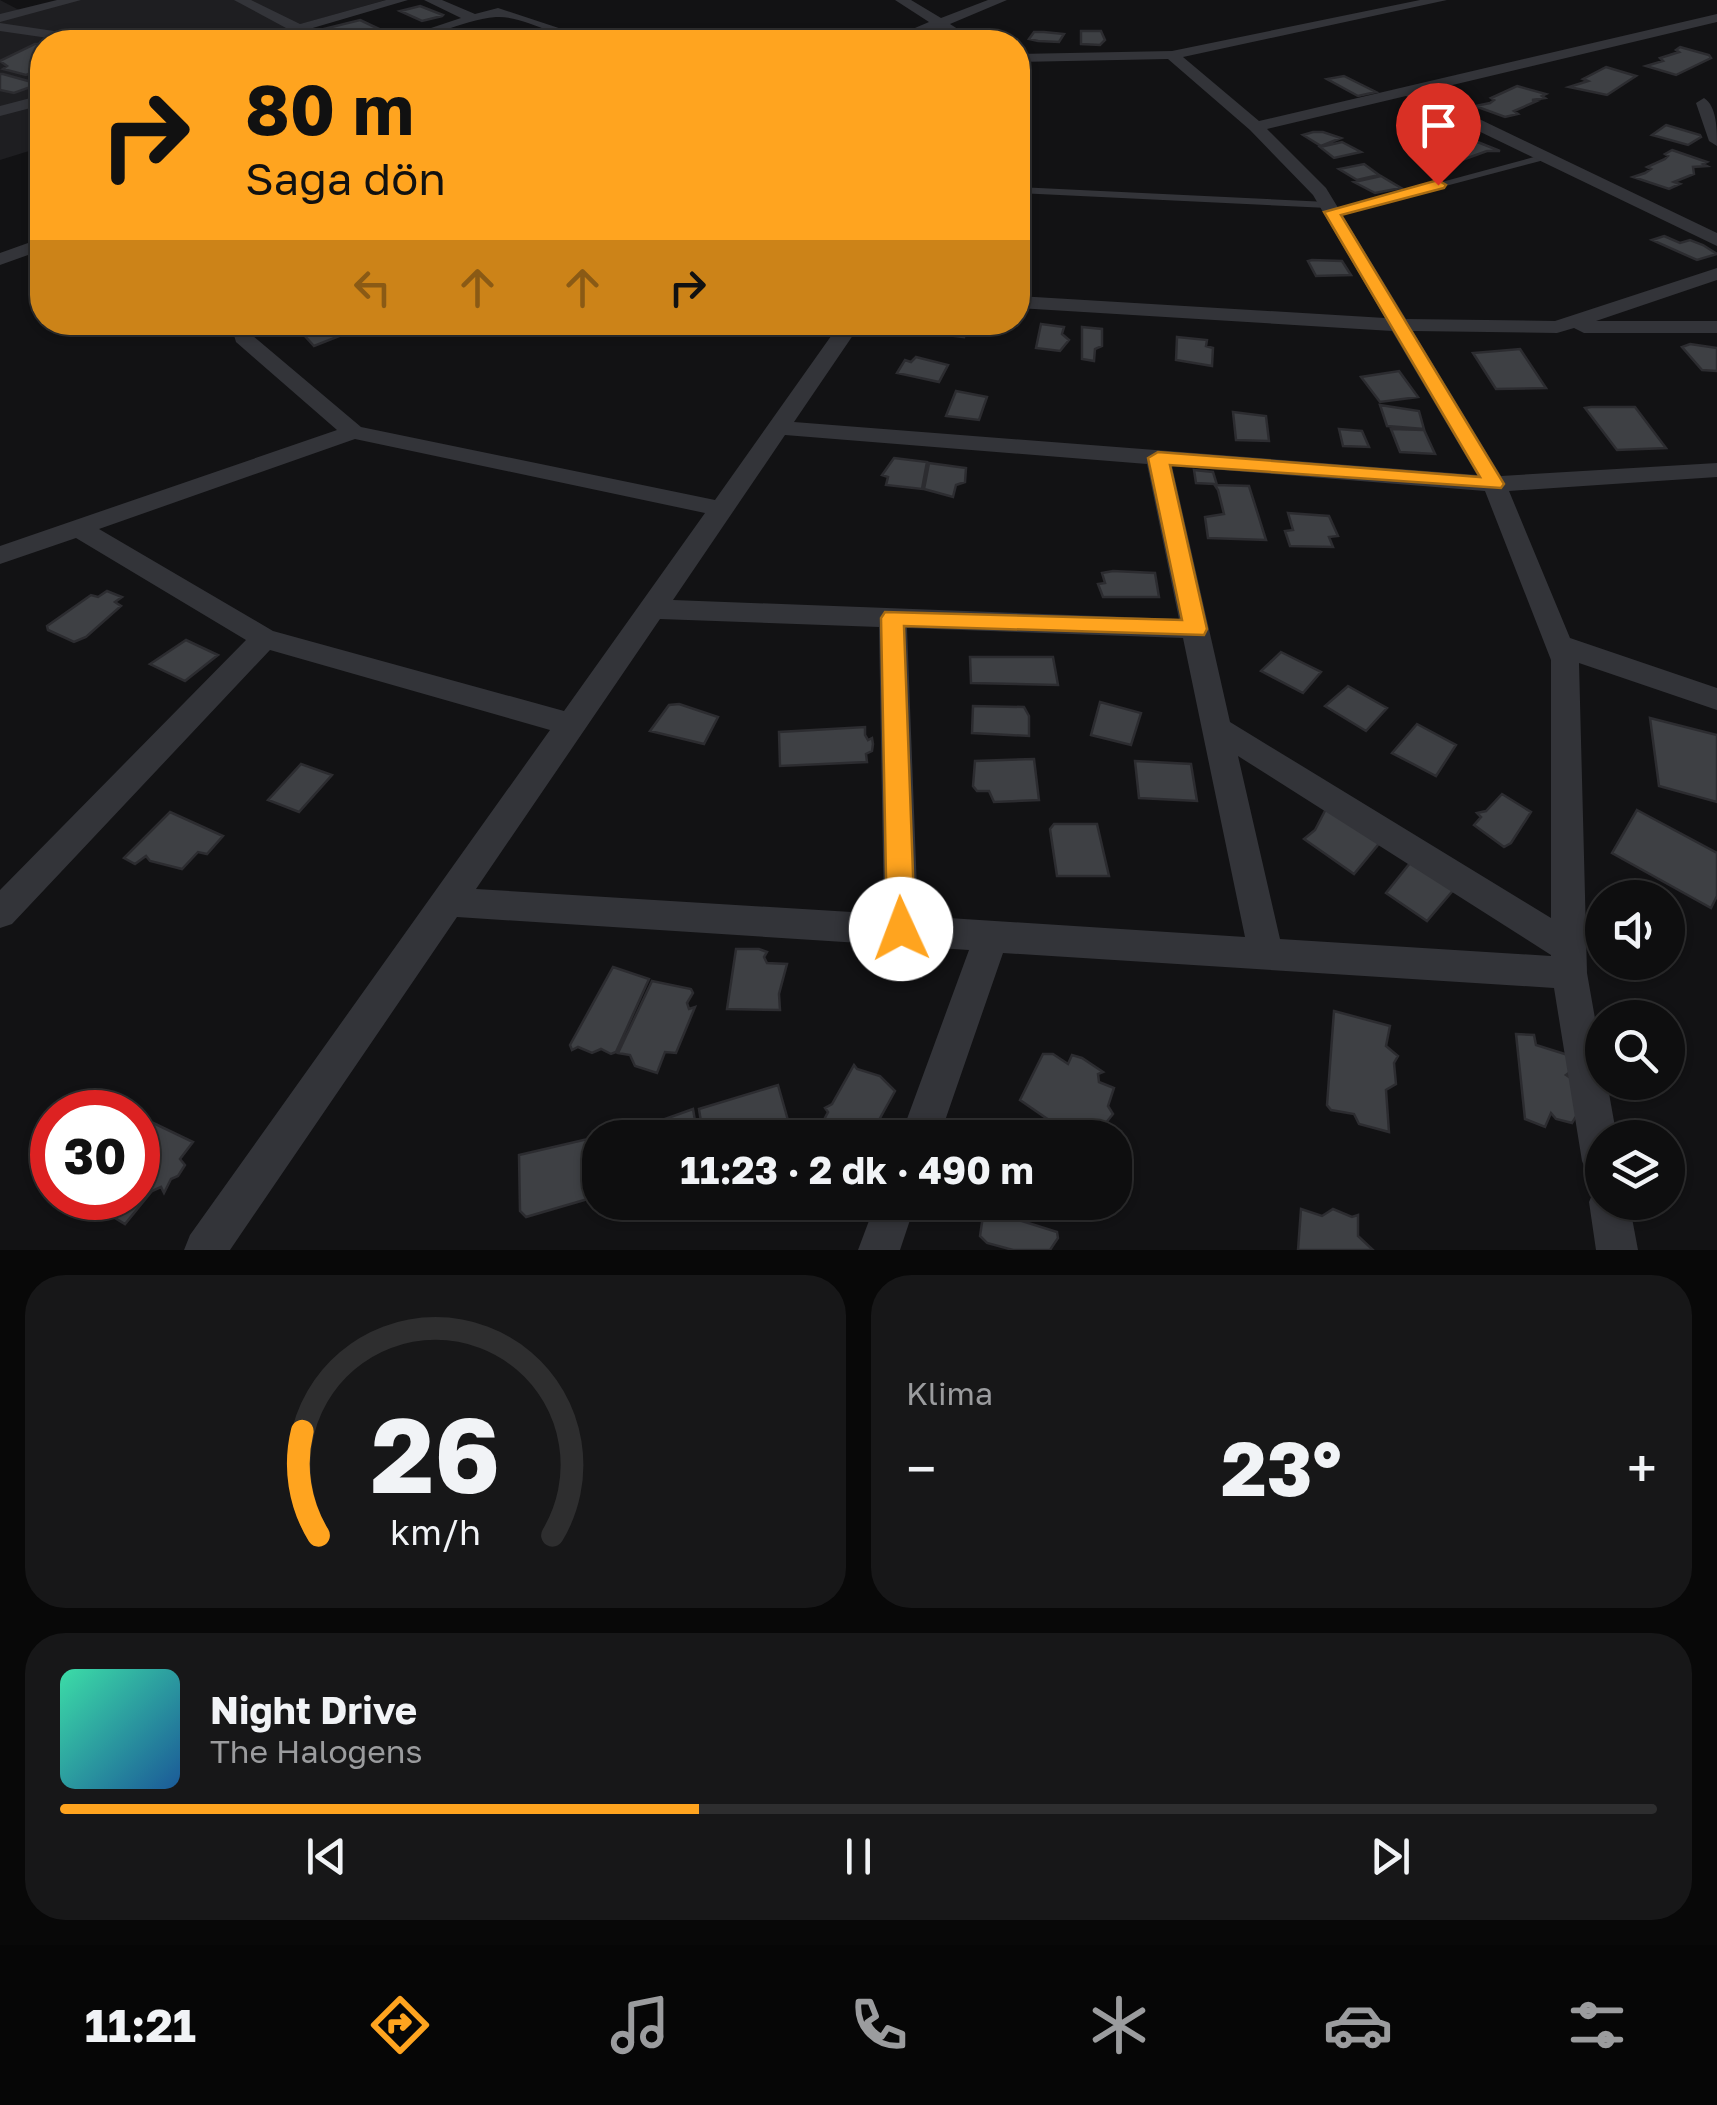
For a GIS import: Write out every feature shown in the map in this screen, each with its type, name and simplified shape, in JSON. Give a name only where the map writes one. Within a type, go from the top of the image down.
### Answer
[{"type":"street","points":[[22,0],[36,9]]},
{"type":"street","points":[[0,18],[74,0]]},
{"type":"street","points":[[241,0],[298,30],[400,0]]},
{"type":"street","points":[[430,0],[474,19]]},
{"type":"street","points":[[902,0],[951,30]]},
{"type":"street","points":[[921,30],[1000,0]]},
{"type":"street","points":[[1030,58],[1172,55],[1440,0]]},
{"type":"street","points":[[437,30],[498,12],[556,30]]},
{"type":"street","points":[[1256,127],[1717,18]]},
{"type":"street","points":[[0,27],[30,31]]},
{"type":"street","points":[[1172,55],[1256,127],[1320,192],[1494,484],[1565,660],[1569,960],[1595,1120]]},
{"type":"street","points":[[1408,91],[1717,240]]},
{"type":"street","points":[[0,111],[30,103]]},
{"type":"street","points":[[1704,103],[1717,141]]},
{"type":"street","points":[[0,258],[30,248]]},
{"type":"street","points":[[1557,327],[1717,274]]},
{"type":"street","points":[[1030,303],[1398,325],[1717,328]]},
{"type":"street","points":[[242,335],[354,432],[722,510]]},
{"type":"street","points":[[205,1250],[843,335]]},
{"type":"street","points":[[779,428],[1494,484],[1717,470]]},
{"type":"street","points":[[0,555],[354,432]]},
{"type":"street","points":[[1158,458],[1266,953]]},
{"type":"street","points":[[78,528],[264,638],[572,724]]},
{"type":"street","points":[[652,609],[1196,629]]},
{"type":"street","points":[[892,618],[901,929]]},
{"type":"street","points":[[6,895],[264,638]]},
{"type":"street","points":[[1559,645],[1717,699]]},
{"type":"street","points":[[1218,728],[1569,960]]},
{"type":"street","points":[[448,902],[1266,953],[1569,960]]},
{"type":"street","points":[[925,1120],[992,934]]},
{"type":"street","points":[[878,1250],[889,1220]]},
{"type":"street","points":[[1612,1220],[1617,1250]]},
{"type":"lane","points":[[1030,191],[1330,209],[1545,157]]},
{"type":"shaded area","points":[[0,0],[19,10],[67,0],[386,0],[280,30],[30,30],[30,151],[0,160]]},
{"type":"building","points":[[420,6],[443,15],[422,21],[400,11]]},
{"type":"building","points":[[360,20],[381,30],[319,30]]},
{"type":"building","points":[[1081,31],[1101,31],[1105,40],[1100,45],[1081,44]]},
{"type":"building","points":[[1034,32],[1064,34],[1059,42],[1030,38]]},
{"type":"building","points":[[30,46],[30,74],[3,69],[7,66],[0,61]]},
{"type":"building","points":[[1680,47],[1711,58],[1676,75],[1646,66],[1663,61],[1660,58],[1679,52],[1676,50]]},
{"type":"building","points":[[1606,67],[1636,76],[1607,95],[1569,87],[1588,81],[1583,79]]},
{"type":"building","points":[[0,74],[30,82],[30,87],[14,93],[0,90]]},
{"type":"building","points":[[1344,76],[1376,92],[1358,96],[1327,79]]},
{"type":"building","points":[[1517,86],[1546,94],[1542,96],[1545,98],[1532,100],[1537,101],[1514,111],[1518,114],[1505,117],[1475,106],[1490,103],[1494,100],[1491,98]]},
{"type":"building","points":[[1666,125],[1701,137],[1688,145],[1652,135]]},
{"type":"building","points":[[1313,132],[1341,138],[1321,146],[1303,135]]},
{"type":"building","points":[[1470,139],[1500,151],[1487,151],[1448,165],[1425,150]]},
{"type":"building","points":[[1342,142],[1361,152],[1334,158],[1320,147]]},
{"type":"building","points":[[1672,150],[1707,162],[1703,164],[1707,166],[1693,167],[1694,174],[1674,182],[1680,184],[1669,189],[1633,177],[1651,169],[1647,167],[1665,159],[1665,154]]},
{"type":"building","points":[[1364,164],[1379,175],[1357,180],[1339,169]]},
{"type":"building","points":[[1381,176],[1401,188],[1375,193],[1354,182]]},
{"type":"building","points":[[1664,236],[1680,243],[1690,240],[1717,254],[1697,260],[1652,240]]},
{"type":"building","points":[[1308,261],[1342,261],[1351,275],[1316,276]]},
{"type":"building","points":[[1041,324],[1064,327],[1062,334],[1069,340],[1060,351],[1036,348]]},
{"type":"building","points":[[1082,327],[1102,329],[1102,346],[1095,349],[1094,361],[1082,359]]},
{"type":"building","points":[[304,335],[342,335],[314,346]]},
{"type":"building","points":[[1177,337],[1207,340],[1206,346],[1213,348],[1212,366],[1176,360]]},
{"type":"building","points":[[1690,344],[1717,348],[1717,371],[1702,370],[1682,347]]},
{"type":"building","points":[[1520,349],[1546,388],[1496,389],[1473,353]]},
{"type":"building","points":[[916,357],[948,365],[939,382],[897,373],[905,360],[911,362]]},
{"type":"building","points":[[1399,371],[1418,397],[1380,402],[1361,377]]},
{"type":"building","points":[[956,391],[987,397],[979,420],[946,416]]},
{"type":"building","points":[[1380,405],[1419,411],[1424,429],[1387,426]]},
{"type":"building","points":[[1635,407],[1666,448],[1617,450],[1585,408]]},
{"type":"building","points":[[1233,412],[1266,416],[1269,441],[1236,440]]},
{"type":"building","points":[[1339,429],[1362,431],[1369,447],[1343,446]]},
{"type":"building","points":[[1391,429],[1424,430],[1435,454],[1400,452]]},
{"type":"building","points":[[894,458],[927,462],[922,489],[886,485],[888,477],[882,475]]},
{"type":"building","points":[[929,463],[966,468],[965,482],[956,485],[953,497],[924,489]]},
{"type":"building","points":[[1194,470],[1213,472],[1217,485],[1249,486],[1266,540],[1208,538],[1205,517],[1224,514],[1214,484],[1196,483]]},
{"type":"building","points":[[1288,513],[1329,516],[1338,536],[1329,537],[1333,547],[1290,546],[1285,531],[1293,530]]},
{"type":"building","points":[[1102,573],[1155,573],[1159,597],[1103,597],[1098,584],[1105,583]]},
{"type":"building","points":[[107,591],[122,597],[115,602],[121,606],[86,637],[74,642],[48,630],[47,626],[91,595],[98,597]]},
{"type":"building","points":[[186,640],[218,655],[185,681],[150,664]]},
{"type":"building","points":[[1281,652],[1321,672],[1303,693],[1261,671]]},
{"type":"building","points":[[970,657],[1053,657],[1058,685],[971,683]]},
{"type":"building","points":[[1348,686],[1387,708],[1366,731],[1325,706]]},
{"type":"building","points":[[1100,702],[1141,713],[1131,745],[1091,735]]},
{"type":"building","points":[[679,704],[718,717],[704,744],[650,731],[669,705]]},
{"type":"building","points":[[973,706],[1024,707],[1029,716],[1029,736],[972,733]]},
{"type":"building","points":[[1650,718],[1717,735],[1717,802],[1659,786]]},
{"type":"building","points":[[1417,724],[1456,745],[1436,776],[1392,753]]},
{"type":"building","points":[[865,727],[865,735],[868,740],[872,738],[873,744],[872,751],[866,754],[867,762],[780,766],[779,732]]},
{"type":"building","points":[[1034,759],[1039,800],[994,802],[989,791],[977,791],[973,786],[975,761]]},
{"type":"building","points":[[1135,761],[1191,764],[1197,801],[1139,798]]},
{"type":"building","points":[[301,764],[332,775],[299,812],[268,800]]},
{"type":"building","points":[[1502,794],[1531,812],[1511,843],[1504,847],[1474,825],[1481,817],[1477,813],[1486,811]]},
{"type":"building","points":[[1327,807],[1382,840],[1354,874],[1304,839],[1315,830]]},
{"type":"building","points":[[1637,810],[1717,853],[1717,896],[1711,908],[1685,894],[1685,880],[1661,880],[1612,853]]},
{"type":"building","points":[[170,812],[223,836],[207,854],[198,852],[182,869],[150,861],[146,856],[135,864],[124,858]]},
{"type":"building","points":[[1054,824],[1097,824],[1109,876],[1057,876],[1050,829]]},
{"type":"building","points":[[1410,863],[1456,887],[1427,921],[1386,893]]},
{"type":"building","points":[[736,949],[759,949],[767,952],[767,963],[787,964],[779,994],[780,1010],[727,1009]]},
{"type":"building","points":[[613,967],[649,979],[616,1052],[601,1049],[592,1053],[578,1047],[572,1050],[570,1045]]},
{"type":"building","points":[[652,981],[691,989],[693,993],[687,1003],[689,1009],[695,1007],[676,1053],[665,1052],[657,1073],[635,1066],[630,1055],[618,1053]]},
{"type":"building","points":[[1334,1011],[1390,1026],[1386,1046],[1398,1056],[1394,1063],[1396,1084],[1386,1090],[1389,1132],[1359,1124],[1354,1114],[1331,1110],[1327,1105]]},
{"type":"building","points":[[1516,1034],[1534,1035],[1536,1045],[1568,1055],[1570,1072],[1566,1075],[1575,1081],[1577,1115],[1572,1123],[1556,1119],[1551,1113],[1545,1127],[1525,1119]]},
{"type":"building","points":[[1043,1054],[1053,1054],[1068,1064],[1072,1055],[1082,1058],[1103,1072],[1098,1074],[1099,1082],[1114,1088],[1108,1106],[1113,1114],[1108,1120],[1049,1120],[1020,1100]]},
{"type":"building","points":[[854,1065],[880,1076],[895,1091],[879,1120],[824,1120],[828,1112],[825,1108],[832,1104]]},
{"type":"building","points":[[778,1085],[788,1120],[701,1120],[699,1109]]},
{"type":"building","points":[[693,1109],[695,1120],[662,1120]]},
{"type":"building","points":[[160,1126],[193,1142],[180,1159],[185,1165],[178,1176],[171,1179],[164,1193]]},
{"type":"building","points":[[582,1140],[582,1201],[526,1217],[520,1211],[519,1155]]},
{"type":"building","points":[[1301,1209],[1322,1216],[1333,1209],[1352,1217],[1358,1215],[1358,1236],[1373,1250],[1298,1250]]},
{"type":"building","points":[[982,1220],[1019,1220],[1057,1232],[1058,1238],[1050,1250],[1013,1250],[987,1243],[980,1236]]},
{"type":"route","points":[[901,929],[892,618],[1196,629],[1158,458],[1494,484],[1332,212],[1438,185]]}]
